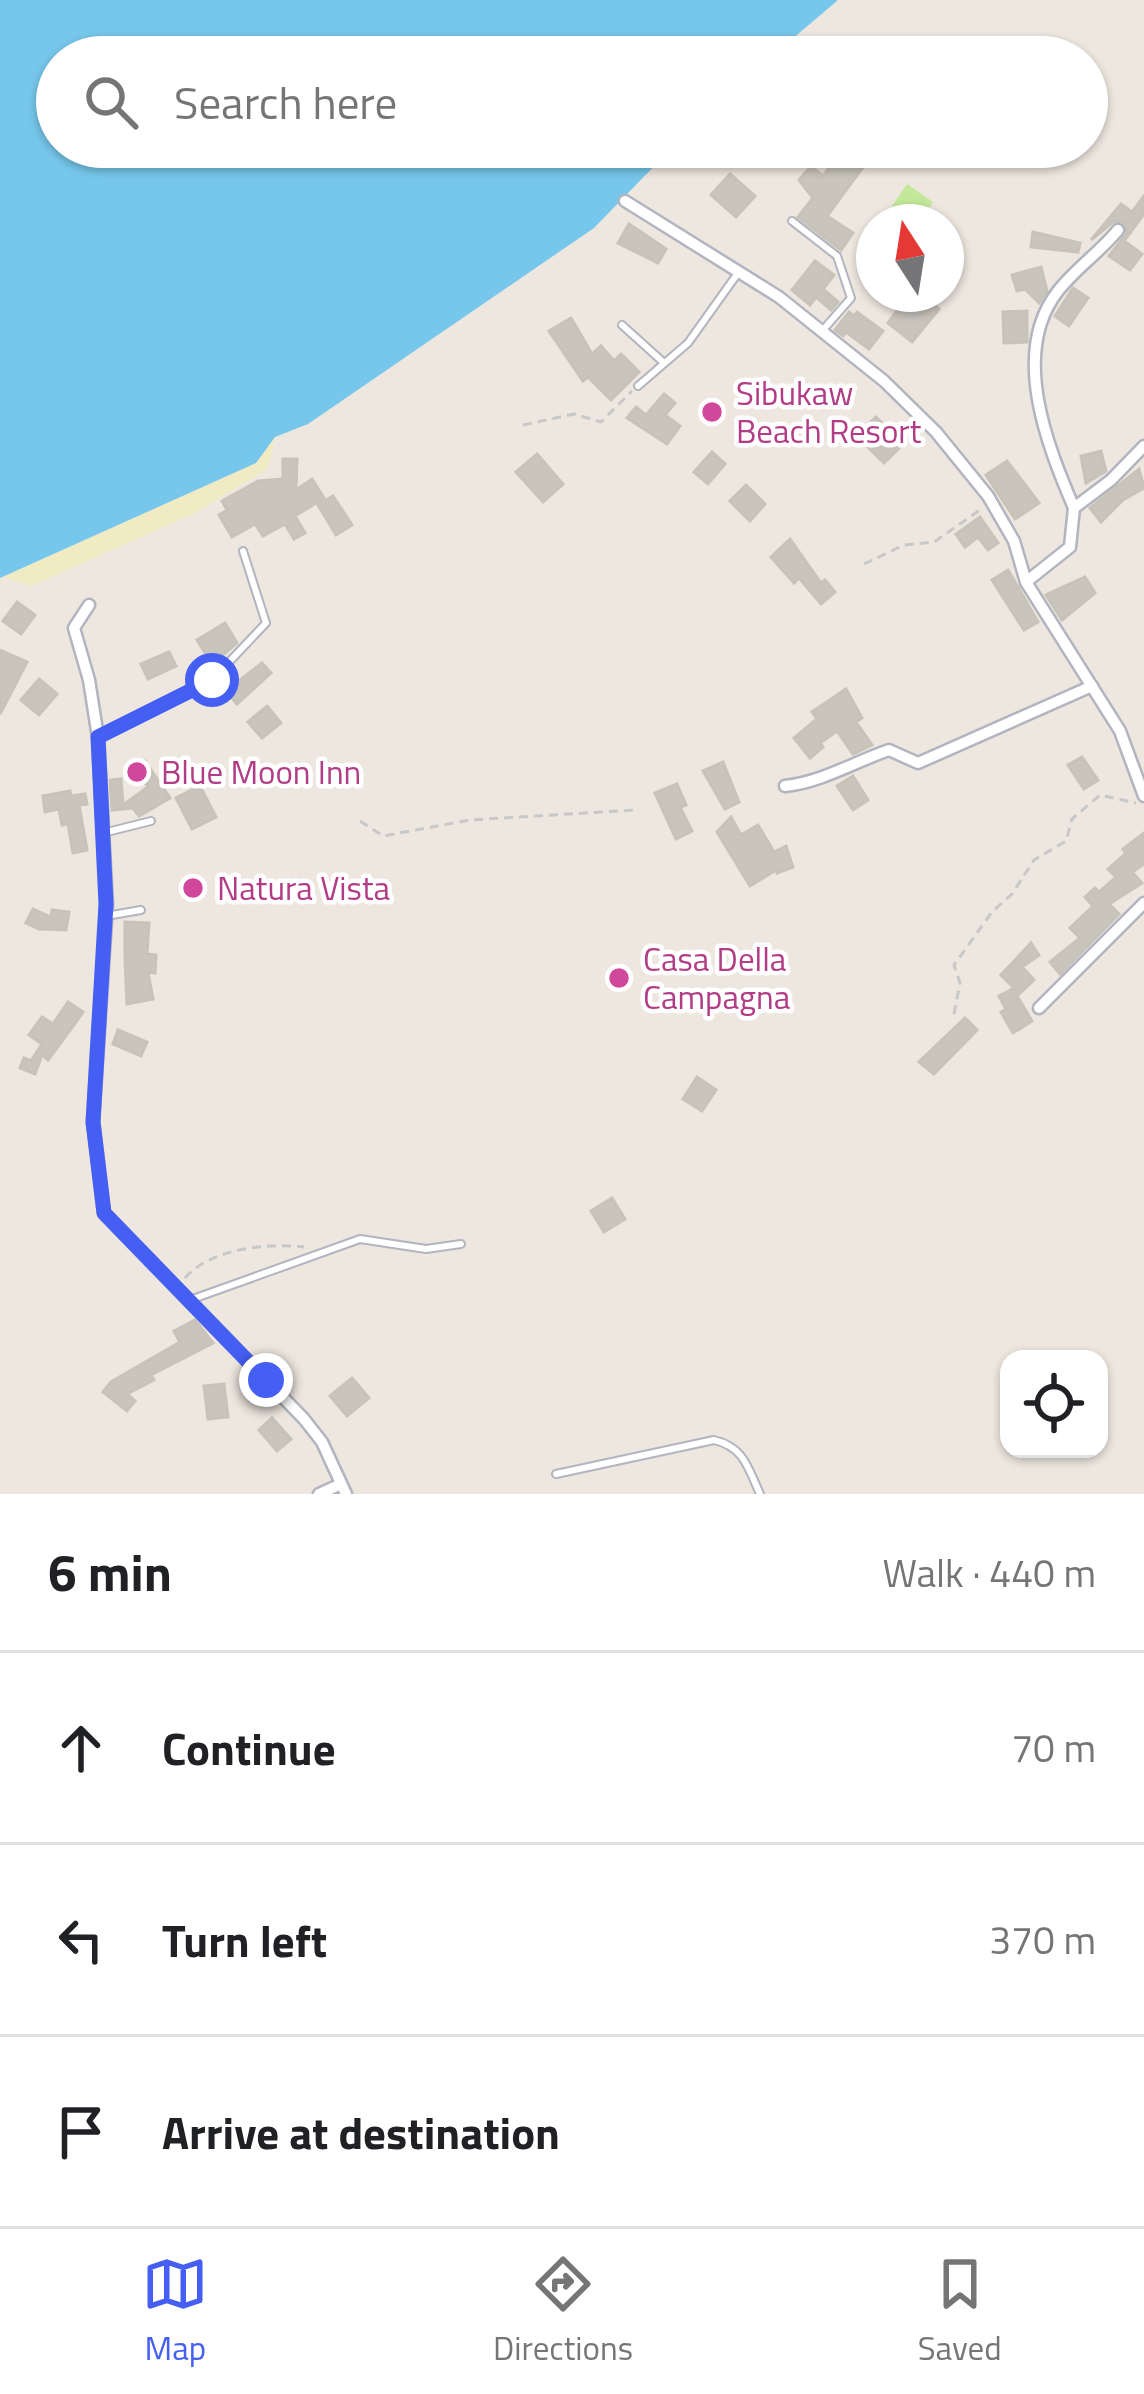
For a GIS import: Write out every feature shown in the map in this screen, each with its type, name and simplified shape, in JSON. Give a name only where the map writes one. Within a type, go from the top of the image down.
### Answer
[{"type":"street","points":[[625,201],[740,270],[884,381],[936,432],[992,502],[1014,542],[1026,582],[1120,730],[1144,801]]},
{"type":"street","points":[[1026,582],[1070,547],[1074,508],[1056,466],[1034,373],[1036,339],[1056,292],[1118,230]]},
{"type":"street","points":[[1074,508],[1144,446]]},
{"type":"street","points":[[89,604],[74,628],[98,737],[103,833],[106,916],[93,1122],[104,1213],[322,1442],[343,1489],[320,1494]]},
{"type":"street","points":[[785,786],[814,783],[845,765],[889,750],[917,763],[1092,686]]},
{"type":"street","points":[[1039,1008],[1144,902]]},
{"type":"lane","points":[[791,220],[837,256],[851,298],[822,331]]},
{"type":"lane","points":[[638,386],[688,343],[740,270]]},
{"type":"lane","points":[[622,326],[663,362]]},
{"type":"lane","points":[[98,737],[212,680],[266,623],[243,551]]},
{"type":"lane","points":[[103,833],[151,821]]},
{"type":"lane","points":[[106,916],[141,910]]},
{"type":"lane","points":[[190,1300],[360,1238],[426,1249],[460,1244]]},
{"type":"lane","points":[[556,1474],[715,1440],[732,1444],[742,1454],[760,1494]]},
{"type":"path","points":[[523,425],[574,414],[601,422],[638,386]]},
{"type":"path","points":[[865,564],[904,545],[934,542],[992,502]]},
{"type":"path","points":[[954,1014],[960,982],[954,965],[992,912],[1012,895],[1034,860],[1066,841],[1072,819],[1100,796],[1144,801]]},
{"type":"path","points":[[360,821],[383,836],[470,820],[634,810]]},
{"type":"path","points":[[177,1289],[196,1265],[268,1244],[324,1249]]},
{"type":"sand","points":[[275,437],[268,468],[195,513],[31,586],[3,577],[256,463]]},
{"type":"green space","points":[[907,184],[933,202],[932,204],[893,204]]},
{"type":"water","points":[[0,0],[838,0],[796,36],[36,36],[36,168],[652,168],[594,228],[308,424],[275,437],[256,463],[0,578]]},
{"type":"building","points":[[809,168],[823,176],[829,168],[862,168],[827,216],[853,233],[841,250],[798,217],[813,198],[799,180]]},
{"type":"building","points":[[730,174],[755,196],[736,217],[711,195]]},
{"type":"building","points":[[1144,196],[1144,214],[1124,241],[1142,254],[1130,270],[1109,256],[1127,233],[1123,222],[1114,221],[1091,240],[1121,204],[1132,212]]},
{"type":"building","points":[[629,224],[666,249],[658,263],[618,243]]},
{"type":"building","points":[[1033,232],[1080,243],[1078,252],[1031,247]]},
{"type":"building","points":[[815,261],[834,275],[823,289],[838,302],[831,310],[816,297],[810,305],[792,290]]},
{"type":"building","points":[[1041,267],[1047,291],[1039,303],[1025,289],[1017,291],[1012,275]]},
{"type":"building","points":[[1073,288],[1088,298],[1069,326],[1055,316]]},
{"type":"building","points":[[1027,311],[1027,342],[1004,343],[1003,312]]},
{"type":"building","points":[[849,312],[854,316],[857,312],[883,331],[869,349],[846,332],[843,336],[835,330]]},
{"type":"building","points":[[896,312],[937,312],[912,342],[888,323]]},
{"type":"building","points":[[571,318],[592,354],[601,346],[614,361],[621,354],[639,372],[611,400],[588,377],[583,381],[549,331]]},
{"type":"building","points":[[664,394],[675,403],[665,415],[680,426],[667,444],[627,418],[636,407],[646,415]]},
{"type":"building","points":[[876,417],[903,444],[884,463],[856,435]]},
{"type":"building","points":[[1101,451],[1106,471],[1086,483],[1081,456]]},
{"type":"building","points":[[712,452],[725,464],[708,484],[694,472]]},
{"type":"building","points":[[537,454],[563,484],[543,502],[516,472]]},
{"type":"building","points":[[283,459],[297,459],[296,490],[312,479],[324,498],[295,516],[305,533],[294,539],[285,524],[263,536],[255,524],[232,537],[219,515],[227,510],[222,501],[258,481],[283,479]]},
{"type":"building","points":[[1007,461],[1039,503],[1015,519],[986,475]]},
{"type":"building","points":[[1139,469],[1144,488],[1123,500],[1101,522],[1090,508]]},
{"type":"building","points":[[746,485],[765,504],[750,521],[730,501]]},
{"type":"building","points":[[333,496],[352,525],[336,535],[318,505]]},
{"type":"building","points":[[980,517],[998,543],[988,550],[978,537],[965,547],[956,534]]},
{"type":"building","points":[[790,539],[821,583],[825,580],[835,592],[821,604],[799,578],[794,583],[771,557]]},
{"type":"building","points":[[1008,570],[1038,622],[1024,630],[992,580]]},
{"type":"building","points":[[1085,577],[1095,593],[1062,620],[1046,595]]},
{"type":"building","points":[[17,602],[35,615],[21,634],[3,621]]},
{"type":"building","points":[[225,623],[237,643],[212,664],[197,640]]},
{"type":"building","points":[[0,650],[27,662],[0,714]]},
{"type":"building","points":[[169,652],[176,666],[148,679],[141,664]]},
{"type":"building","points":[[262,663],[271,673],[237,704],[226,691]]},
{"type":"building","points":[[39,679],[57,694],[39,715],[21,700]]},
{"type":"building","points":[[846,689],[862,718],[856,722],[872,745],[853,754],[837,731],[810,758],[794,738],[817,719],[812,712]]},
{"type":"building","points":[[267,706],[281,723],[262,738],[248,722]]},
{"type":"building","points":[[1082,757],[1098,780],[1084,789],[1068,765]]},
{"type":"building","points":[[145,761],[170,798],[139,816],[133,808],[112,810],[110,780],[121,779],[123,805],[148,787],[135,768]]},
{"type":"building","points":[[723,762],[739,802],[725,809],[703,771]]},
{"type":"building","points":[[853,776],[868,800],[853,810],[837,786]]},
{"type":"building","points":[[677,784],[686,805],[680,807],[692,831],[676,839],[655,793]]},
{"type":"building","points":[[200,786],[216,817],[192,829],[176,798]]},
{"type":"building","points":[[70,791],[71,796],[85,794],[87,804],[79,805],[87,850],[73,853],[68,824],[62,825],[59,809],[45,812],[43,796]]},
{"type":"building","points":[[731,817],[741,835],[758,825],[774,852],[786,846],[793,867],[776,870],[750,886],[717,832]]},
{"type":"building","points":[[1144,833],[1144,864],[1132,872],[1142,883],[1109,904],[1119,914],[1060,974],[1050,962],[1080,938],[1070,928],[1093,906],[1085,897],[1116,877],[1108,869]]},
{"type":"building","points":[[33,909],[51,917],[52,910],[69,912],[66,930],[39,929],[26,923]]},
{"type":"building","points":[[125,922],[149,923],[147,954],[156,955],[155,973],[148,972],[153,999],[127,1004],[125,962],[133,962],[125,959]]},
{"type":"building","points":[[1031,943],[1039,955],[1022,967],[1034,980],[1017,996],[1032,1021],[1013,1033],[1001,1012],[1006,1009],[999,996],[1014,988],[1001,975]]},
{"type":"building","points":[[68,1002],[83,1012],[74,1025],[48,1060],[42,1055],[35,1074],[20,1068],[24,1058],[31,1061],[42,1044],[29,1035],[42,1017],[53,1024]]},
{"type":"building","points":[[965,1018],[977,1030],[934,1074],[919,1062]]},
{"type":"building","points":[[118,1030],[147,1042],[141,1056],[113,1044]]},
{"type":"building","points":[[697,1077],[716,1090],[702,1111],[683,1099]]},
{"type":"building","points":[[612,1198],[625,1219],[604,1232],[591,1211]]},
{"type":"building","points":[[195,1320],[213,1343],[151,1375],[154,1380],[127,1394],[135,1401],[127,1411],[103,1392],[111,1382],[180,1342],[174,1331]]},
{"type":"building","points":[[352,1378],[369,1398],[347,1416],[330,1396]]},
{"type":"building","points":[[224,1384],[228,1417],[208,1419],[204,1386]]},
{"type":"building","points":[[272,1418],[291,1439],[277,1451],[259,1430]]},
{"type":"place","name":"Sibukaw Beach Resort","points":[[712,412]]},
{"type":"place","name":"Blue Moon Inn","points":[[137,772]]},
{"type":"place","name":"Natura Vista","points":[[193,888]]},
{"type":"place","name":"Casa Della Campagna","points":[[619,978]]},
{"type":"route","points":[[212,680],[98,737],[106,904],[93,1122],[96,1174],[104,1213],[266,1380]]}]
